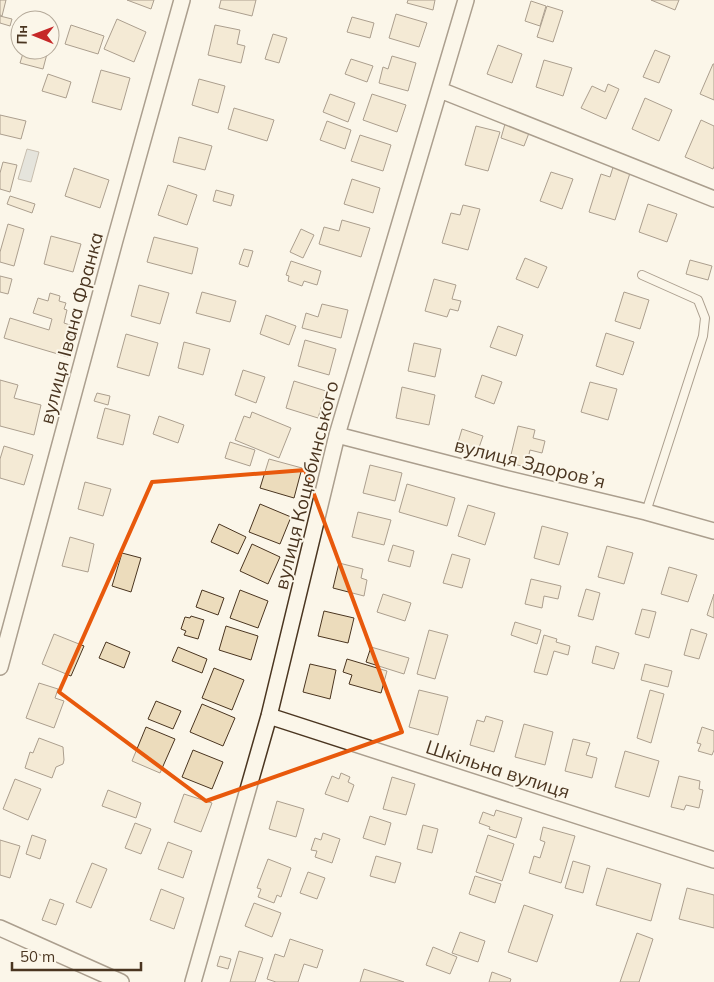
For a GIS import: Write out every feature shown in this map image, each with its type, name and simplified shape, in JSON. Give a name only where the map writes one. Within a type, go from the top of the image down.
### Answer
[{"type":"street","name":"вулиця Івана Франка","points":[[0,667],[182,0]]},
{"type":"street","name":"вулиця Коцюбинського","points":[[193,982],[269,716],[337,434],[466,0]]},
{"type":"street","points":[[440,90],[714,199]]},
{"type":"street","name":"вулиця Здоровʼя","points":[[337,434],[714,531]]},
{"type":"street","name":"Шкільна вулиця","points":[[269,716],[714,860]]},
{"type":"street","points":[[0,928],[121,982]]},
{"type":"lane","points":[[642,275],[698,300],[705,318],[703,336],[646,512]]},
{"type":"highlighted area","points":[[305,470],[402,732],[206,801],[59,692],[152,482]]},
{"type":"shaded area","points":[[27,149],[39,152],[31,182],[18,179]]},
{"type":"building","points":[[0,0],[6,0],[2,16],[0,15]]},
{"type":"building","points":[[127,0],[154,0],[151,9]]},
{"type":"building","points":[[221,0],[256,0],[252,16],[219,8]]},
{"type":"building","points":[[408,0],[435,0],[433,10],[407,3]]},
{"type":"building","points":[[651,0],[679,0],[675,10]]},
{"type":"building","points":[[531,1],[546,6],[540,26],[525,21]]},
{"type":"building","points":[[547,6],[563,11],[553,42],[537,37]]},
{"type":"building","points":[[396,14],[427,23],[419,47],[389,38]]},
{"type":"building","points":[[0,16],[10,18],[10,26],[0,23]]},
{"type":"building","points":[[352,17],[374,23],[370,38],[347,32]]},
{"type":"building","points":[[117,19],[146,32],[134,62],[104,49]]},
{"type":"building","points":[[71,25],[104,36],[98,54],[65,44]]},
{"type":"building","points":[[215,25],[240,30],[237,44],[245,46],[241,63],[208,55]]},
{"type":"building","points":[[273,34],[287,38],[279,63],[265,59]]},
{"type":"building","points":[[498,45],[522,54],[512,83],[487,74]]},
{"type":"building","points":[[655,50],[670,56],[659,83],[643,77]]},
{"type":"building","points":[[392,56],[416,63],[408,91],[379,83],[383,67],[388,69]]},
{"type":"building","points":[[351,59],[373,66],[367,82],[345,74]]},
{"type":"building","points":[[21,60],[45,60],[43,69],[20,63]]},
{"type":"building","points":[[544,60],[572,68],[563,96],[536,87]]},
{"type":"building","points":[[714,64],[714,100],[700,94]]},
{"type":"building","points":[[101,70],[130,78],[121,110],[92,102]]},
{"type":"building","points":[[48,74],[71,82],[66,98],[42,91]]},
{"type":"building","points":[[199,79],[225,86],[218,113],[192,105]]},
{"type":"building","points":[[608,84],[619,89],[606,119],[581,108],[592,86],[605,92]]},
{"type":"building","points":[[330,94],[355,103],[348,122],[323,112]]},
{"type":"building","points":[[372,94],[406,105],[397,132],[363,120]]},
{"type":"building","points":[[645,98],[672,110],[659,141],[632,129]]},
{"type":"building","points":[[234,108],[274,120],[267,141],[228,129]]},
{"type":"building","points":[[0,115],[26,121],[21,139],[0,134]]},
{"type":"building","points":[[701,120],[714,126],[713,169],[685,157]]},
{"type":"building","points":[[327,121],[351,130],[345,149],[320,140]]},
{"type":"building","points":[[505,124],[529,133],[524,146],[501,138]]},
{"type":"building","points":[[476,126],[500,132],[488,171],[465,165]]},
{"type":"building","points":[[360,135],[391,145],[383,171],[351,161]]},
{"type":"building","points":[[179,137],[212,146],[205,170],[173,162]]},
{"type":"building","points":[[3,162],[17,165],[10,192],[0,189],[0,173]]},
{"type":"building","points":[[614,164],[631,170],[615,220],[589,212],[601,174],[610,177]]},
{"type":"building","points":[[74,168],[109,180],[100,208],[65,196]]},
{"type":"building","points":[[551,172],[573,179],[562,209],[540,201]]},
{"type":"building","points":[[352,179],[380,188],[373,213],[344,204]]},
{"type":"building","points":[[168,185],[197,195],[187,225],[158,215]]},
{"type":"building","points":[[216,190],[234,195],[231,206],[213,201]]},
{"type":"building","points":[[10,196],[35,204],[32,213],[7,204]]},
{"type":"building","points":[[648,204],[677,214],[667,242],[639,232]]},
{"type":"building","points":[[463,205],[480,209],[468,250],[442,243],[451,213],[460,215]]},
{"type":"building","points":[[342,220],[370,228],[361,257],[319,244],[324,227],[339,231]]},
{"type":"building","points":[[8,224],[24,229],[14,266],[0,262],[0,252]]},
{"type":"building","points":[[301,229],[314,235],[303,258],[290,252]]},
{"type":"building","points":[[51,236],[81,244],[73,272],[44,264]]},
{"type":"building","points":[[154,237],[198,248],[192,274],[147,262]]},
{"type":"building","points":[[244,249],[253,251],[248,267],[239,264]]},
{"type":"building","points":[[525,258],[547,267],[538,288],[516,279]]},
{"type":"building","points":[[690,260],[712,266],[708,280],[686,274]]},
{"type":"building","points":[[291,261],[321,271],[317,285],[304,281],[302,286],[288,281],[289,276],[286,275]]},
{"type":"building","points":[[0,276],[12,279],[8,294],[0,292]]},
{"type":"building","points":[[434,279],[456,285],[452,299],[461,301],[458,311],[450,309],[447,317],[425,311]]},
{"type":"building","points":[[139,285],[169,293],[160,324],[131,316]]},
{"type":"building","points":[[202,292],[236,301],[230,322],[196,313]]},
{"type":"building","points":[[624,292],[649,300],[640,329],[615,321]]},
{"type":"building","points":[[50,293],[60,296],[59,301],[66,303],[64,309],[67,310],[64,323],[70,325],[66,335],[74,337],[68,357],[4,338],[10,318],[49,330],[52,319],[33,313],[38,298],[48,301]]},
{"type":"building","points":[[322,304],[348,310],[341,338],[302,328],[306,313],[318,317]]},
{"type":"building","points":[[266,315],[296,326],[289,345],[260,334]]},
{"type":"building","points":[[498,326],[523,335],[516,356],[490,347]]},
{"type":"building","points":[[606,333],[634,342],[623,375],[596,366]]},
{"type":"building","points":[[126,334],[158,343],[149,376],[117,367]]},
{"type":"building","points":[[305,340],[336,349],[329,375],[298,366]]},
{"type":"building","points":[[184,342],[210,349],[203,375],[178,368]]},
{"type":"building","points":[[414,343],[441,349],[435,377],[408,371]]},
{"type":"building","points":[[243,370],[265,377],[256,403],[235,395]]},
{"type":"building","points":[[482,375],[502,382],[494,404],[475,397]]},
{"type":"building","points":[[0,380],[18,385],[14,398],[41,405],[34,435],[0,426]]},
{"type":"building","points":[[294,381],[326,391],[318,418],[286,408]]},
{"type":"building","points":[[590,382],[617,389],[608,420],[581,412]]},
{"type":"building","points":[[402,387],[435,395],[429,425],[396,418]]},
{"type":"building","points":[[97,393],[110,396],[108,405],[94,401]]},
{"type":"building","points":[[105,408],[130,415],[123,445],[97,438]]},
{"type":"building","points":[[252,412],[291,428],[279,458],[235,440],[244,416],[250,418]]},
{"type":"building","points":[[159,416],[184,425],[178,443],[153,434]]},
{"type":"building","points":[[518,426],[535,430],[533,438],[545,441],[542,453],[530,450],[526,467],[509,463]]},
{"type":"building","points":[[462,429],[483,436],[476,456],[456,449]]},
{"type":"building","points":[[230,442],[255,450],[250,466],[225,458]]},
{"type":"building","points":[[4,446],[33,455],[24,485],[0,478],[0,459]]},
{"type":"building","points":[[269,459],[302,468],[294,498],[260,488]]},
{"type":"building","points":[[370,465],[402,473],[395,501],[363,493]]},
{"type":"building","points":[[85,482],[111,489],[103,516],[78,509]]},
{"type":"building","points":[[407,484],[455,498],[447,526],[399,512]]},
{"type":"building","points":[[260,504],[291,517],[280,544],[249,532]]},
{"type":"building","points":[[468,505],[495,513],[485,545],[458,536]]},
{"type":"building","points":[[358,512],[391,520],[384,545],[352,537]]},
{"type":"building","points":[[219,524],[246,537],[238,554],[211,542]]},
{"type":"building","points":[[542,526],[568,533],[559,565],[534,558]]},
{"type":"building","points":[[70,537],[94,544],[88,572],[62,566]]},
{"type":"building","points":[[252,544],[280,557],[268,584],[240,571]]},
{"type":"building","points":[[393,545],[414,551],[410,567],[388,561]]},
{"type":"building","points":[[607,546],[633,553],[624,584],[598,577]]},
{"type":"building","points":[[122,553],[141,558],[131,592],[112,586]]},
{"type":"building","points":[[452,554],[470,559],[462,588],[443,583]]},
{"type":"building","points":[[339,563],[363,569],[361,578],[367,580],[364,596],[333,588]]},
{"type":"building","points":[[669,567],[697,575],[688,602],[661,594]]},
{"type":"building","points":[[531,579],[561,586],[558,599],[544,596],[542,608],[525,604]]},
{"type":"building","points":[[586,589],[600,593],[593,620],[578,616]]},
{"type":"building","points":[[202,590],[224,598],[218,615],[196,607]]},
{"type":"building","points":[[240,590],[268,601],[258,628],[230,618]]},
{"type":"building","points":[[383,594],[411,603],[405,621],[377,612]]},
{"type":"building","points":[[714,594],[714,618],[707,615]]},
{"type":"building","points":[[642,609],[656,612],[649,638],[635,634]]},
{"type":"building","points":[[324,611],[354,618],[348,643],[318,636]]},
{"type":"building","points":[[191,616],[204,620],[198,639],[184,635],[186,631],[181,629],[185,617],[190,618]]},
{"type":"building","points":[[515,622],[541,630],[537,644],[511,635]]},
{"type":"building","points":[[226,626],[258,636],[251,660],[219,650]]},
{"type":"building","points":[[691,629],[707,634],[699,659],[684,655]]},
{"type":"building","points":[[429,630],[448,635],[435,679],[417,674]]},
{"type":"building","points":[[54,634],[84,646],[71,676],[42,664]]},
{"type":"building","points":[[544,635],[557,639],[556,642],[570,646],[568,655],[554,651],[547,675],[534,672]]},
{"type":"building","points":[[106,642],[130,652],[124,668],[99,658]]},
{"type":"building","points":[[596,646],[619,653],[614,669],[592,663]]},
{"type":"building","points":[[178,647],[207,659],[202,673],[172,661]]},
{"type":"building","points":[[371,647],[409,658],[404,674],[366,662]]},
{"type":"building","points":[[347,659],[387,671],[381,693],[349,684],[352,675],[343,672]]},
{"type":"building","points":[[310,664],[336,670],[330,699],[303,692]]},
{"type":"building","points":[[645,664],[672,671],[668,687],[641,680]]},
{"type":"building","points":[[214,668],[244,680],[232,710],[202,698]]},
{"type":"building","points":[[39,683],[58,689],[55,698],[64,701],[54,728],[26,718]]},
{"type":"building","points":[[419,690],[448,697],[438,735],[409,727]]},
{"type":"building","points":[[650,690],[664,694],[651,743],[637,738]]},
{"type":"building","points":[[156,701],[181,711],[173,729],[148,719]]},
{"type":"building","points":[[202,704],[235,718],[223,746],[190,732]]},
{"type":"building","points":[[486,716],[503,721],[494,752],[470,745],[477,720],[484,722]]},
{"type":"building","points":[[524,724],[553,732],[545,765],[515,757]]},
{"type":"building","points":[[146,727],[175,739],[160,773],[132,761]]},
{"type":"building","points":[[702,727],[714,731],[714,750],[712,755],[698,751],[701,744],[697,743]]},
{"type":"building","points":[[39,738],[63,747],[63,764],[56,767],[52,778],[25,768],[30,752],[33,753]]},
{"type":"building","points":[[573,739],[590,743],[586,755],[597,758],[592,778],[565,771]]},
{"type":"building","points":[[193,750],[223,762],[212,789],[182,777]]},
{"type":"building","points":[[625,751],[659,761],[649,797],[615,787]]},
{"type":"building","points":[[341,773],[350,777],[348,782],[354,785],[348,802],[325,794],[332,776],[339,779]]},
{"type":"building","points":[[679,776],[700,781],[699,789],[703,790],[699,808],[686,805],[684,810],[671,807]]},
{"type":"building","points":[[392,777],[415,784],[406,815],[383,809]]},
{"type":"building","points":[[15,779],[41,789],[28,820],[3,809]]},
{"type":"building","points":[[108,790],[141,803],[136,818],[102,806]]},
{"type":"building","points":[[184,794],[212,803],[201,832],[174,822]]},
{"type":"building","points":[[277,801],[304,809],[296,837],[269,829]]},
{"type":"building","points":[[496,810],[522,818],[516,838],[489,829],[490,827],[479,823],[483,812],[494,816]]},
{"type":"building","points":[[370,816],[391,823],[385,845],[363,838]]},
{"type":"building","points":[[135,823],[151,829],[141,854],[125,848]]},
{"type":"building","points":[[423,825],[438,829],[432,853],[417,849]]},
{"type":"building","points":[[543,827],[575,836],[561,883],[529,873],[534,856],[540,858],[545,842],[540,840]]},
{"type":"building","points":[[323,833],[340,839],[332,863],[315,857],[317,851],[311,850],[315,838],[321,840]]},
{"type":"building","points":[[32,835],[46,840],[40,859],[26,854]]},
{"type":"building","points":[[488,835],[514,844],[502,881],[476,872]]},
{"type":"building","points":[[0,840],[20,846],[10,878],[0,875]]},
{"type":"building","points":[[168,842],[192,851],[183,878],[158,869]]},
{"type":"building","points":[[376,856],[401,863],[395,883],[370,876]]},
{"type":"building","points":[[268,859],[291,868],[281,897],[277,895],[274,903],[258,897],[261,889],[257,888]]},
{"type":"building","points":[[573,861],[590,866],[583,893],[565,888]]},
{"type":"building","points":[[92,863],[107,869],[91,908],[76,902]]},
{"type":"building","points":[[607,868],[661,884],[651,921],[596,905]]},
{"type":"building","points":[[308,872],[325,878],[317,899],[300,893]]},
{"type":"building","points":[[475,876],[501,884],[495,903],[469,894]]},
{"type":"building","points":[[687,888],[714,895],[714,928],[679,919]]},
{"type":"building","points":[[161,889],[184,898],[174,929],[150,920]]},
{"type":"building","points":[[50,899],[64,904],[56,925],[42,920]]},
{"type":"building","points":[[254,903],[281,913],[272,937],[245,926]]},
{"type":"building","points":[[524,905],[553,915],[537,962],[508,952]]},
{"type":"building","points":[[460,932],[485,941],[478,962],[452,953]]},
{"type":"building","points":[[637,933],[653,939],[639,982],[620,982]]},
{"type":"building","points":[[290,939],[323,950],[317,968],[304,964],[298,982],[276,982],[267,979],[275,954],[284,957]]},
{"type":"building","points":[[433,947],[457,957],[450,974],[426,965]]},
{"type":"building","points":[[239,951],[263,958],[255,982],[230,982]]},
{"type":"building","points":[[220,956],[231,959],[228,969],[217,966]]},
{"type":"building","points":[[364,969],[404,982],[360,982]]},
{"type":"building","points":[[492,972],[511,979],[510,982],[489,982]]}]
